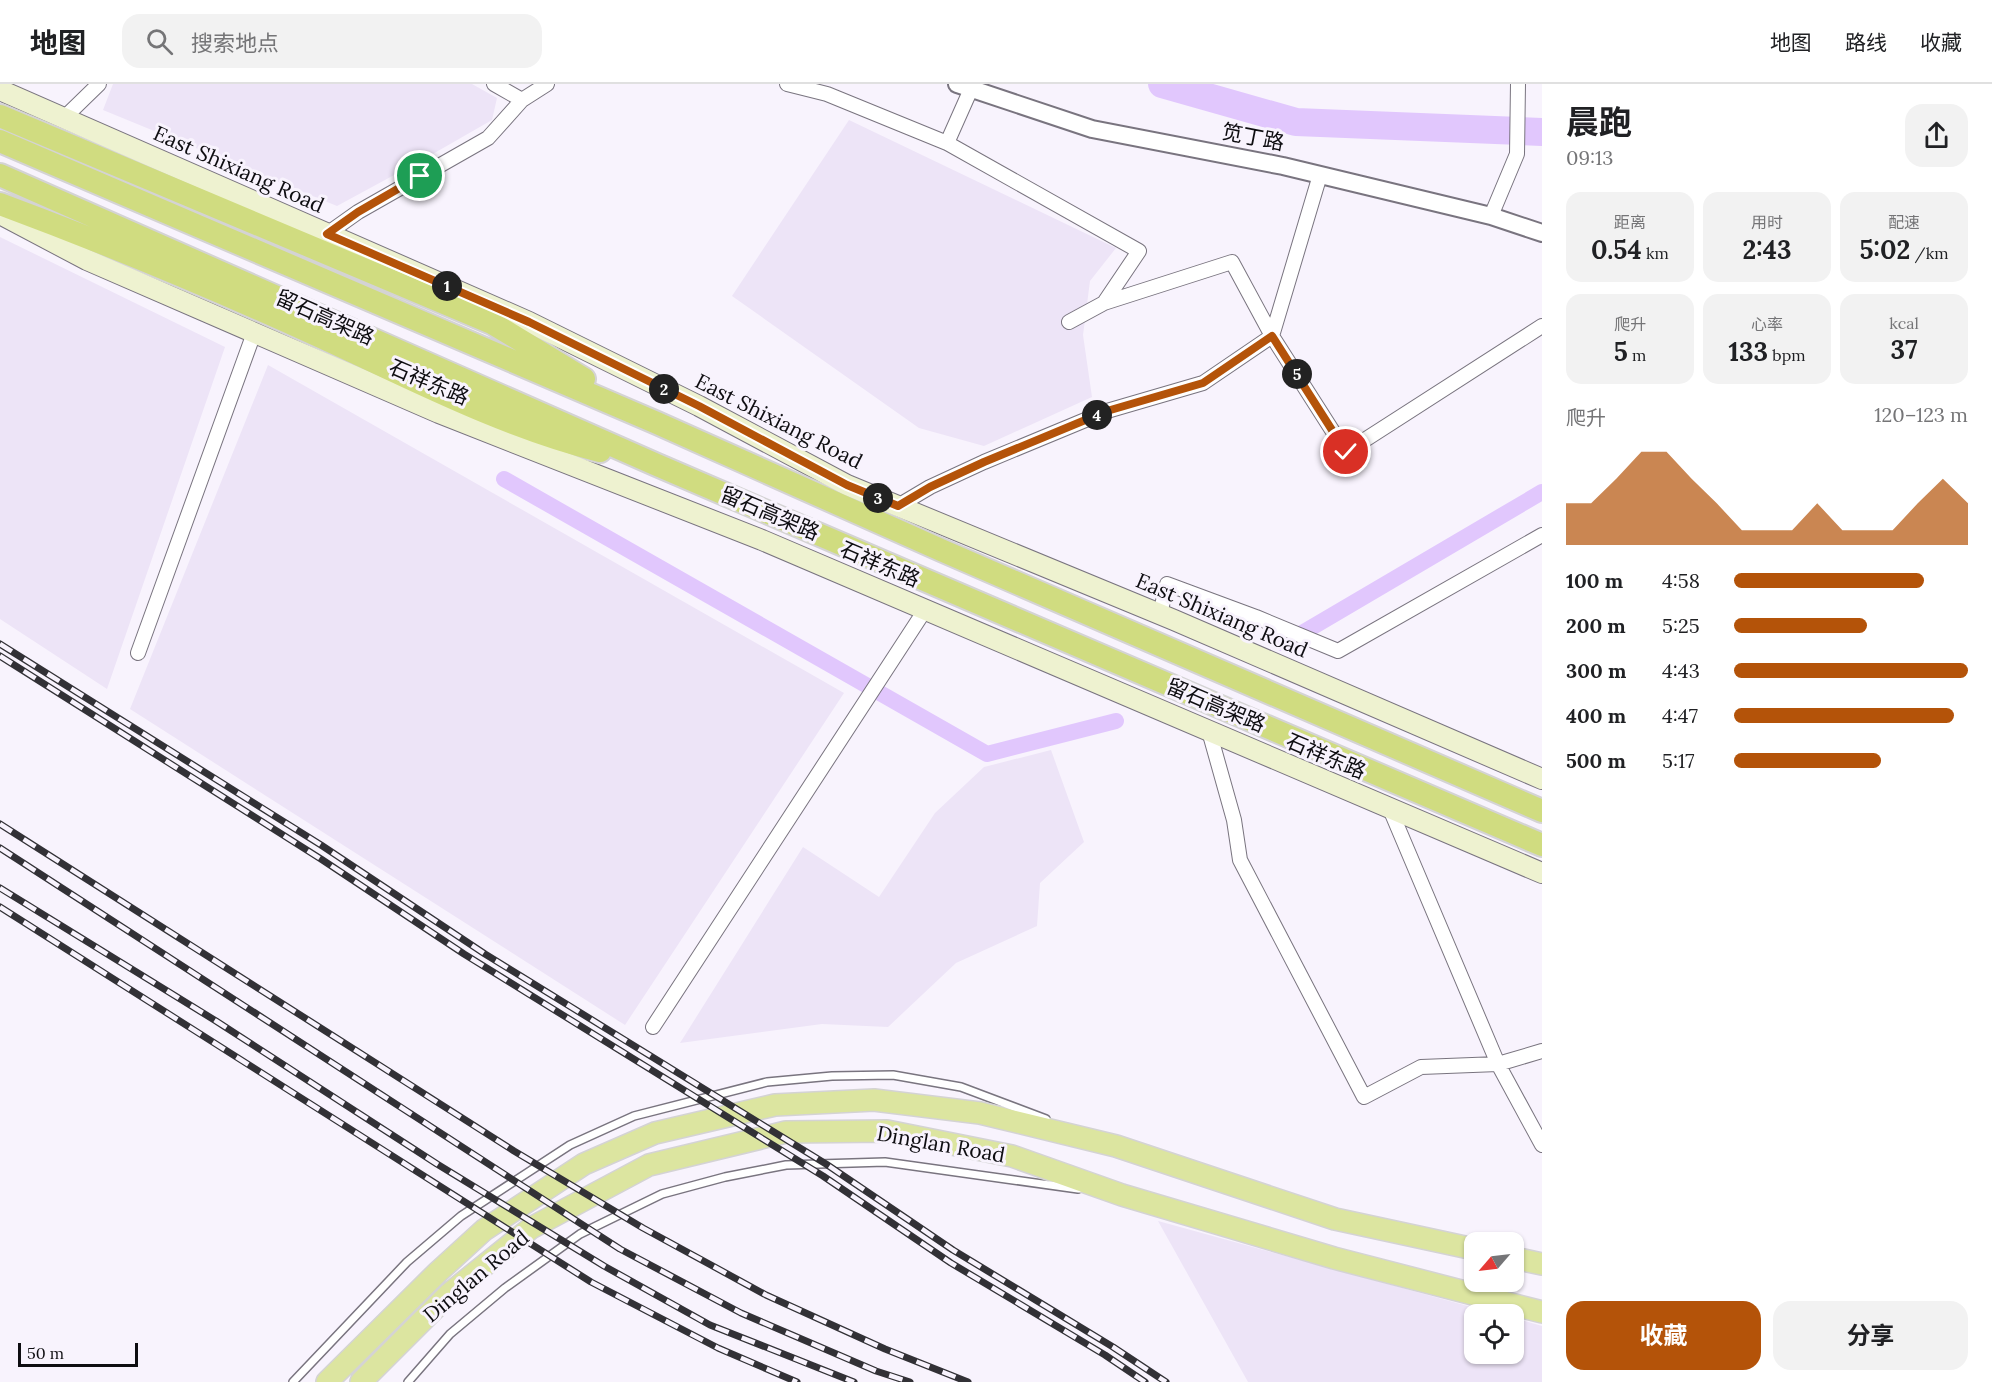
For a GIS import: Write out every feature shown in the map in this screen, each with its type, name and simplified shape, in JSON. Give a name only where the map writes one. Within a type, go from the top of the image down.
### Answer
[{"type":"highway","points":[[0,116],[492,323],[657,423]]},
{"type":"highway","name":"留石高架路","points":[[0,141],[657,423],[941,550],[1542,811]]},
{"type":"highway","name":"留石高架路","points":[[0,175],[657,465],[1542,845]]},
{"type":"highway","points":[[0,204],[284,321],[454,398],[560,441],[657,465]]},
{"type":"main road","name":"East Shixiang Road","points":[[0,90],[529,322],[699,406],[847,485],[1160,614],[1542,779]]},
{"type":"main road","name":"石祥东路","points":[[0,214],[87,260],[439,413],[762,540],[1542,873]]},
{"type":"main road","name":"Dinglan Road","points":[[327,1382],[438,1272],[484,1230],[584,1164],[655,1133],[775,1105],[874,1100],[980,1113],[1116,1146],[1335,1219],[1464,1247]]},
{"type":"main road","name":"Dinglan Road","points":[[362,1382],[449,1294],[531,1228],[649,1165],[786,1132],[886,1131],[1012,1156],[1122,1195],[1334,1258],[1542,1312]]},
{"type":"main road","points":[[1524,1260],[1542,1264]]},
{"type":"street","points":[[64,118],[99,84]]},
{"type":"street","points":[[494,84],[522,100]]},
{"type":"street","points":[[327,234],[358,212],[488,138],[522,100],[548,84]]},
{"type":"street","points":[[787,84],[827,94],[947,143],[1139,250],[1104,303]]},
{"type":"street","points":[[1491,216],[1517,154],[1518,84]]},
{"type":"street","points":[[947,143],[964,86]]},
{"type":"street","name":"笕丁路","points":[[964,86],[1092,129],[1283,166],[1491,216],[1542,233]]},
{"type":"street","points":[[898,506],[930,487],[984,462],[1107,411],[1203,383],[1272,336],[1320,175]]},
{"type":"street","points":[[1070,322],[1104,303],[1232,262],[1272,336],[1346,452],[1542,326]]},
{"type":"street","points":[[138,653],[254,333]]},
{"type":"street","points":[[1160,614],[1167,584],[1338,651],[1542,535]]},
{"type":"street","points":[[652,1027],[925,610]]},
{"type":"street","points":[[1209,732],[1234,820],[1240,860],[1364,1097],[1421,1067],[1498,1064],[1542,1051]]},
{"type":"street","points":[[1390,809],[1498,1064],[1542,1145]]},
{"type":"lane","points":[[293,1382],[407,1262],[461,1216],[570,1145],[634,1116],[767,1082],[832,1076],[893,1075],[961,1087],[1050,1120]]},
{"type":"lane","points":[[1061,1125],[1116,1146]]},
{"type":"lane","points":[[408,1382],[450,1334],[505,1288],[580,1234],[662,1194],[725,1177],[786,1165],[885,1162],[1122,1195]]},
{"type":"shaded area","points":[[113,84],[472,84],[497,98],[492,120],[337,206],[103,110]]},
{"type":"shaded area","points":[[849,120],[1116,248],[1090,281],[1083,335],[1092,397],[984,446],[919,428],[732,296]]},
{"type":"shaded area","points":[[0,237],[225,347],[107,689],[0,619]]},
{"type":"shaded area","points":[[268,365],[844,693],[625,1025],[130,709]]},
{"type":"shaded area","points":[[1051,750],[1084,842],[1040,883],[1037,926],[956,963],[888,1027],[822,1024],[680,1043],[803,847],[879,897],[935,813],[984,767]]},
{"type":"shaded area","points":[[1158,1221],[1464,1305],[1464,1364],[1524,1364],[1524,1321],[1542,1326],[1542,1382],[1248,1382]]},
{"type":"waterway","points":[[1162,84],[1296,122],[1542,132]]},
{"type":"waterway","points":[[504,479],[987,754],[1116,721]]},
{"type":"waterway","points":[[1282,643],[1542,492]]},
{"type":"railway","points":[[0,644],[321,845],[485,954],[826,1164],[953,1250],[1113,1347],[1166,1382]]},
{"type":"railway","points":[[0,656],[321,859],[464,954],[823,1176],[951,1263],[1105,1355],[1145,1382]]},
{"type":"railway","points":[[0,824],[514,1151],[643,1228],[766,1295],[885,1349],[968,1382]]},
{"type":"railway","points":[[0,848],[620,1249],[741,1313],[876,1371],[910,1382]]},
{"type":"railway","points":[[0,888],[216,1021],[437,1164],[604,1266],[710,1325],[854,1382]]},
{"type":"railway","points":[[0,907],[591,1282],[718,1348],[797,1382]]},
{"type":"route","points":[[420,176],[358,212],[327,234],[529,322],[699,406],[847,485],[898,506],[930,487],[984,462],[1107,411],[1203,383],[1272,336],[1346,452]]}]
